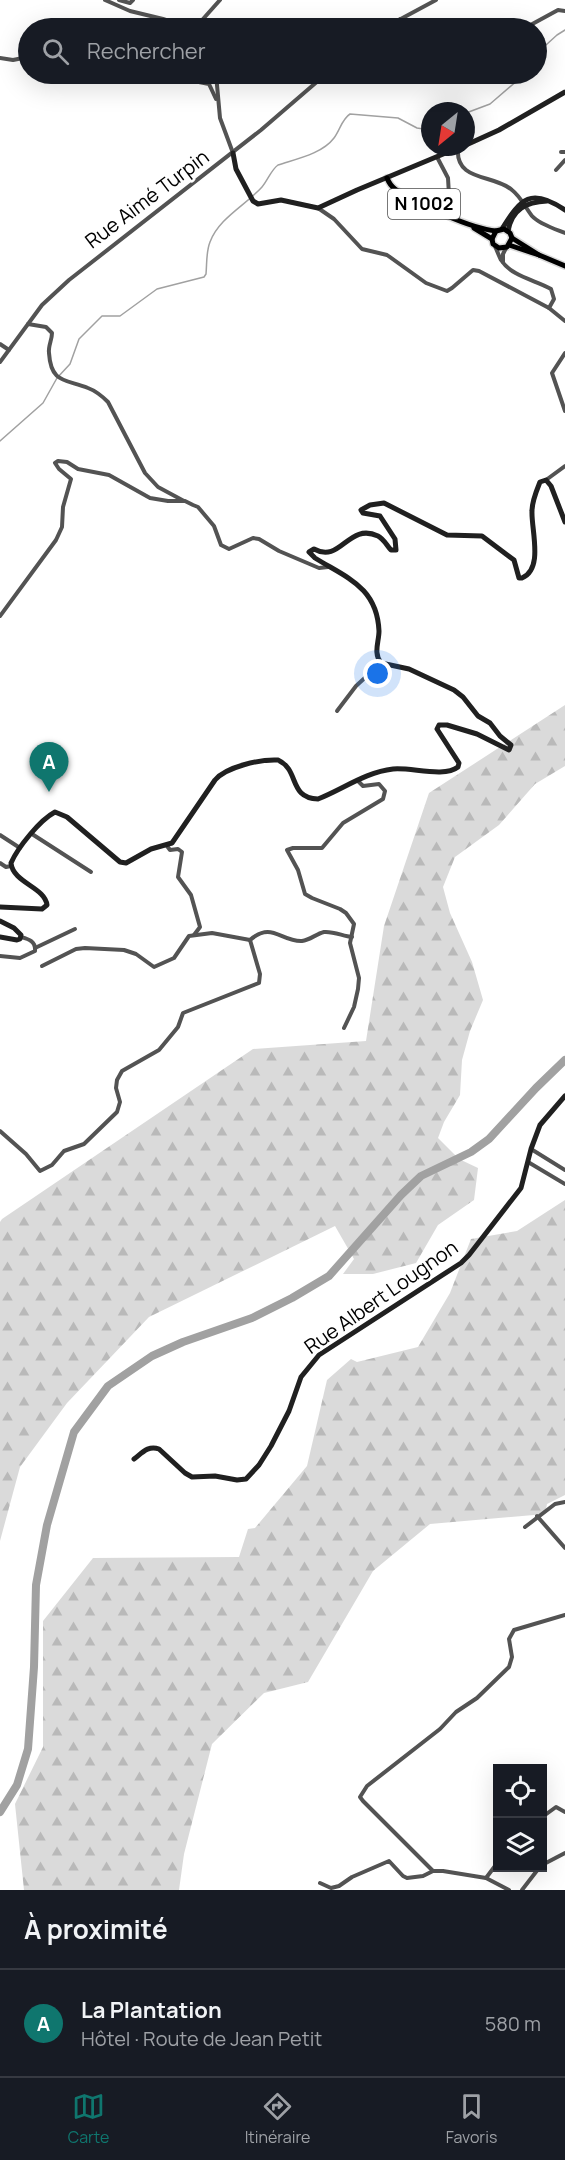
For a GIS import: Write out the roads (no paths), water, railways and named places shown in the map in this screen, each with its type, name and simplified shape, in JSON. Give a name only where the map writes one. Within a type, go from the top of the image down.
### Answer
[{"type":"main road","name":"N 1002","points":[[387,178],[388,183],[394,189],[467,223],[492,239]]},
{"type":"main road","name":"N 1002","points":[[467,223],[499,230]]},
{"type":"main road","points":[[539,255],[512,238],[508,231],[499,230],[492,239],[495,246],[539,255],[565,266]]},
{"type":"main road","points":[[507,247],[512,238]]},
{"type":"street","points":[[106,0],[113,0]]},
{"type":"street","points":[[106,0],[130,11],[159,18]]},
{"type":"street","points":[[119,0],[130,3],[133,0]]},
{"type":"street","points":[[204,18],[220,0]]},
{"type":"street","points":[[402,18],[436,0]]},
{"type":"street","points":[[543,18],[558,10],[565,11]]},
{"type":"street","points":[[0,58],[6,61],[18,59]]},
{"type":"street","points":[[209,84],[218,102]]},
{"type":"street","points":[[217,84],[224,132],[233,153],[236,169],[253,201],[258,204],[281,200],[318,208],[334,219],[362,249],[387,255],[426,283],[447,291],[473,270],[549,308],[565,321]]},
{"type":"street","name":"Rue Aimé Turpin","points":[[0,362],[42,305],[84,266],[233,153],[314,84]]},
{"type":"street","points":[[475,141],[565,93]]},
{"type":"street","points":[[318,208],[437,156],[448,178],[449,195]]},
{"type":"street","points":[[458,156],[462,167],[484,179],[507,186],[536,219],[564,231]]},
{"type":"street","points":[[556,170],[565,160]]},
{"type":"street","points":[[499,230],[511,213],[524,203],[548,201],[565,210]]},
{"type":"street","points":[[508,231],[514,214],[524,203]]},
{"type":"street","points":[[495,246],[503,262],[526,278],[551,289],[554,299],[549,308]]},
{"type":"street","points":[[503,262],[503,254],[507,247]]},
{"type":"street","points":[[28,324],[46,327],[52,333],[49,353],[58,378],[87,388],[101,395],[108,402],[145,473],[158,487],[198,507],[214,526],[221,545],[229,549],[253,538],[259,538],[279,551],[319,568],[329,566]]},
{"type":"street","points":[[0,344],[9,350]]},
{"type":"street","points":[[565,352],[552,373],[565,411]]},
{"type":"street","points":[[0,616],[47,555],[62,527],[63,507],[71,479],[59,469],[55,463],[58,460],[67,462],[78,469],[109,475],[150,498],[185,501]]},
{"type":"street","points":[[0,907],[42,909],[47,905],[45,898],[16,875],[11,866],[12,859],[20,848],[49,815],[55,812],[67,817],[120,862],[126,863],[151,849],[172,843],[214,780],[230,769],[278,760],[290,768],[297,789],[309,798],[318,799],[372,774],[394,769],[455,770],[459,763],[437,729],[439,725],[447,725],[477,734],[507,750],[512,747],[454,690],[409,669],[381,663],[376,654],[379,631],[364,589],[310,555],[309,552],[314,549],[323,554],[331,553],[352,537],[366,534],[378,536],[391,550],[396,550],[395,539],[380,516],[363,513],[362,510],[378,503],[384,503],[447,535],[482,536],[514,560],[519,578],[526,577],[534,565],[535,540],[532,509],[534,498],[540,482],[565,466]]},
{"type":"street","points":[[546,480],[551,486],[565,522]]},
{"type":"street","points":[[337,711],[356,686],[381,663]]},
{"type":"street","points":[[344,1028],[354,1007],[359,978],[350,950],[355,927],[346,913],[305,894],[298,870],[287,850],[322,848],[343,823],[368,809],[385,795],[384,789],[379,784],[363,786],[358,781]]},
{"type":"street","points":[[32,834],[91,872]]},
{"type":"street","points":[[0,835],[20,848]]},
{"type":"street","points":[[167,846],[170,850],[178,849],[182,852],[178,877],[191,895],[198,915],[200,927],[194,935]]},
{"type":"street","points":[[0,863],[6,867],[11,866]]},
{"type":"street","points":[[0,921],[14,928],[21,938]]},
{"type":"street","points":[[0,956],[24,957],[35,948],[75,929]]},
{"type":"street","points":[[250,940],[264,932],[278,933],[299,940],[328,932],[352,937]]},
{"type":"street","points":[[42,966],[76,949],[85,948],[124,950],[136,954],[154,967],[174,958],[184,940],[194,935],[212,933],[250,940]]},
{"type":"street","points":[[0,937],[32,941],[35,948]]},
{"type":"street","points":[[0,1131],[26,1154],[40,1171],[52,1164],[64,1151],[84,1144],[119,1108],[116,1088],[122,1071],[159,1050],[178,1027],[183,1013],[259,983],[260,974],[250,940]]},
{"type":"street","name":"Rue Albert Lougnon","points":[[134,1459],[153,1447],[159,1449],[184,1473],[192,1477],[214,1476],[237,1480],[246,1479],[259,1465],[271,1446],[289,1411],[301,1377],[318,1355],[461,1263],[469,1255],[521,1188],[540,1125],[565,1096]]},
{"type":"street","points":[[531,1149],[565,1170]]},
{"type":"street","points":[[528,1162],[565,1184]]},
{"type":"street","points":[[525,1527],[555,1504],[565,1502]]},
{"type":"street","points":[[537,1516],[565,1548]]},
{"type":"street","points":[[434,1871],[363,1801],[360,1797],[362,1793],[367,1786],[440,1729],[456,1712],[477,1698],[509,1667],[512,1657],[509,1639],[514,1630],[565,1615]]},
{"type":"street","points":[[547,1814],[556,1807],[565,1812]]},
{"type":"street","points":[[547,1863],[565,1853]]},
{"type":"street","points":[[320,1883],[331,1888],[339,1886],[352,1877],[388,1861],[407,1878],[423,1876],[434,1871],[486,1878],[509,1890]]},
{"type":"street","points":[[486,1878],[493,1869]]},
{"type":"street","points":[[522,1890],[536,1872]]},
{"type":"waterway","points":[[547,44],[565,30]]},
{"type":"waterway","points":[[475,110],[490,104],[513,84]]},
{"type":"waterway","points":[[0,441],[43,403],[57,378],[70,364],[79,339],[102,316],[120,316],[157,289],[204,277],[207,254],[214,233],[226,219],[256,194],[278,165],[308,155],[329,144],[350,114],[398,118],[421,129]]},
{"type":"waterway","points":[[0,1812],[17,1785],[28,1749],[34,1667],[36,1585],[47,1525],[74,1432],[108,1386],[152,1356],[183,1342],[252,1318],[329,1276],[401,1195],[421,1176],[471,1152],[489,1139],[565,1060]]},
{"type":"place","name":"La Plantation","points":[[49,792]]}]
